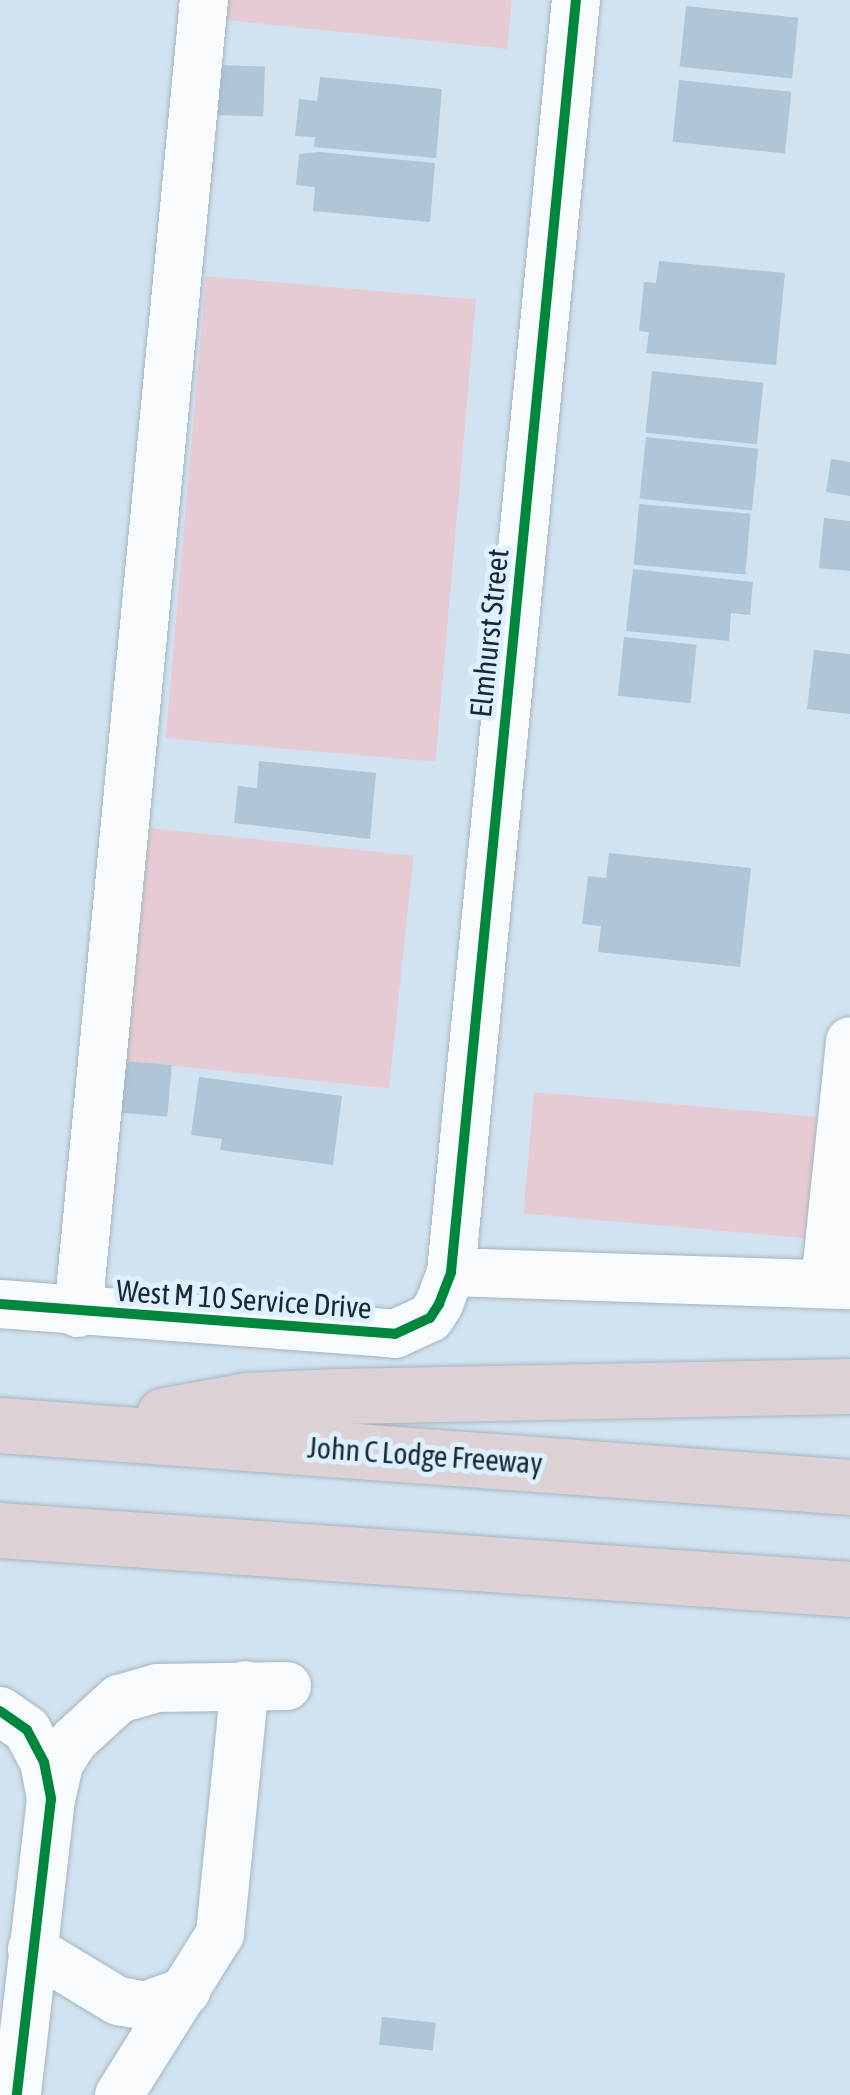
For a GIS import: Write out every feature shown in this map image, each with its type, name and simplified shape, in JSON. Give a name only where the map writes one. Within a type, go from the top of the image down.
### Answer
[{"type":"highway","points":[[82,1429],[247,1400],[850,1386]]},
{"type":"highway","name":"John C Lodge Freeway","points":[[0,1424],[850,1487]]},
{"type":"highway","points":[[0,1530],[850,1589]]},
{"type":"street","points":[[78,1313],[204,0]]},
{"type":"street","name":"Elmhurst Street","points":[[451,1272],[576,0]]},
{"type":"street","points":[[451,1272],[838,1284],[850,1042]]},
{"type":"street","name":"West M 10 Service Drive","points":[[0,1304],[78,1313],[396,1334],[430,1318],[451,1272]]},
{"type":"street","points":[[17,2095],[32,1950],[59,1764],[74,1740],[119,1699],[157,1688],[266,1685],[220,1934],[119,2095]]},
{"type":"street","points":[[0,1711],[26,1730],[44,1762],[52,1799]]},
{"type":"street","points":[[32,1950],[118,2001],[145,2006],[186,1992]]},
{"type":"shaded area","points":[[228,0],[512,0],[507,49],[226,20]]},
{"type":"shaded area","points":[[206,276],[476,300],[436,762],[166,738]]},
{"type":"shaded area","points":[[150,828],[414,856],[389,1088],[126,1061]]},
{"type":"shaded area","points":[[534,1092],[819,1117],[808,1238],[523,1214]]},
{"type":"building","points":[[686,6],[798,18],[792,78],[680,67]]},
{"type":"building","points":[[219,65],[265,67],[263,117],[217,115]]},
{"type":"building","points":[[320,77],[442,89],[436,158],[314,147],[315,137],[295,136],[299,99],[317,101]]},
{"type":"building","points":[[679,80],[791,92],[785,153],[673,142]]},
{"type":"building","points":[[319,152],[435,163],[430,222],[313,211],[315,187],[296,185],[299,154]]},
{"type":"building","points":[[659,261],[785,273],[776,365],[646,353],[649,332],[639,331],[644,282],[656,283]]},
{"type":"building","points":[[652,371],[763,383],[757,444],[646,433]]},
{"type":"building","points":[[646,437],[758,449],[752,510],[640,499]]},
{"type":"building","points":[[831,459],[850,462],[850,496],[826,492]]},
{"type":"building","points":[[639,504],[751,514],[745,575],[634,565]]},
{"type":"building","points":[[824,518],[850,521],[850,571],[819,568]]},
{"type":"building","points":[[633,569],[753,582],[750,615],[731,613],[729,641],[626,631]]},
{"type":"building","points":[[624,637],[697,645],[690,703],[618,696]]},
{"type":"building","points":[[814,650],[850,654],[850,714],[807,709]]},
{"type":"building","points":[[259,761],[376,773],[370,839],[234,823],[238,786],[257,788]]},
{"type":"building","points":[[609,853],[751,868],[740,967],[598,952],[601,926],[582,924],[588,876],[606,878]]},
{"type":"building","points":[[126,1061],[172,1065],[167,1117],[121,1113]]},
{"type":"building","points":[[199,1077],[342,1096],[333,1165],[220,1150],[222,1139],[191,1135]]},
{"type":"building","points":[[382,2017],[436,2023],[433,2050],[379,2045]]},
{"type":"cycle path","points":[[0,1304],[395,1334],[430,1318],[439,1304],[451,1272],[576,0]]},
{"type":"cycle path","points":[[0,1711],[27,1730],[44,1762],[51,1799],[17,2095]]}]
